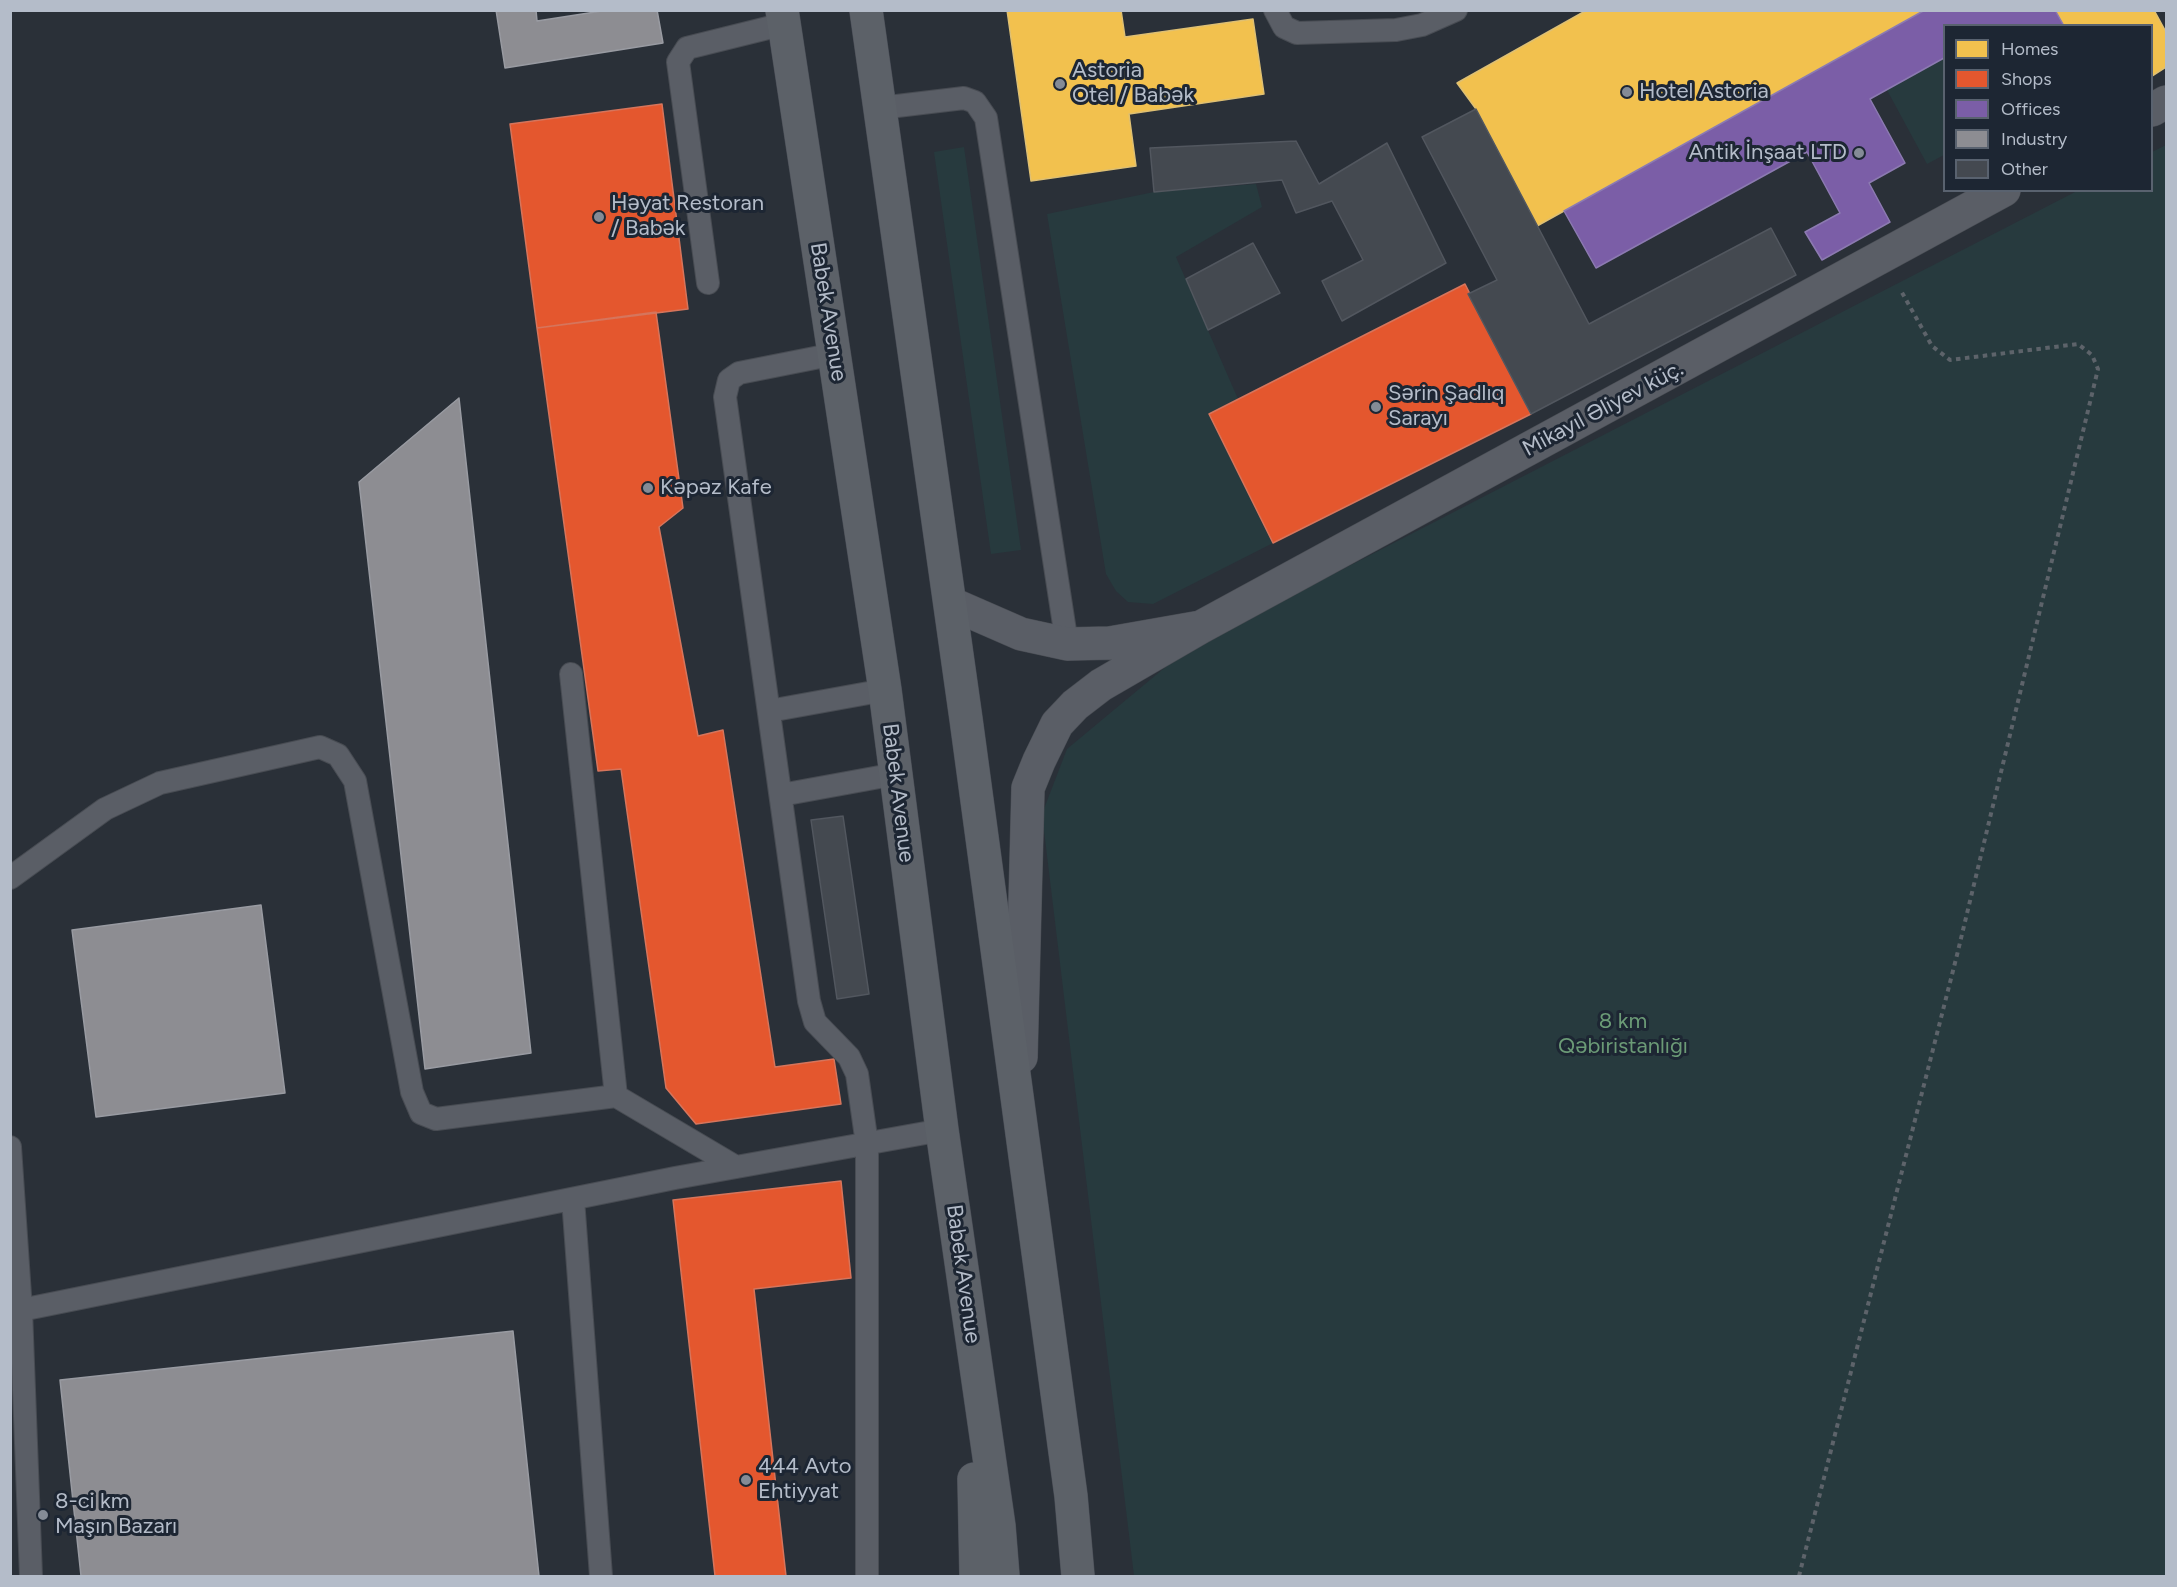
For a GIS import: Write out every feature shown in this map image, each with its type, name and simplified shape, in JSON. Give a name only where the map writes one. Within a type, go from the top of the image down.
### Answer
[{"type":"main road","points":[[866,10],[950,603],[1071,1496],[1084,1576]]},
{"type":"main road","name":"Babek Avenue","points":[[783,17],[885,690],[1003,1576]]},
{"type":"main road","points":[[971,1327],[976,1576]]},
{"type":"main road","points":[[1071,1496],[1078,1576]]},
{"type":"street","name":"Mikayıl Əliyev küç.","points":[[1019,1113],[1028,788],[1058,724],[1075,705],[1101,685],[1201,627],[2000,192]]},
{"type":"street","points":[[950,603],[1021,633],[1067,644],[1110,643],[1201,627]]},
{"type":"lane","points":[[1275,10],[1284,27],[1297,33],[1396,30],[1422,26],[1456,10]]},
{"type":"lane","points":[[708,283],[678,62],[687,48],[783,17]]},
{"type":"lane","points":[[880,108],[964,98],[975,102],[986,118],[1067,644]]},
{"type":"lane","points":[[835,354],[739,373],[729,380],[725,398],[809,1001],[815,1022],[849,1058],[857,1074],[867,1144],[867,1576]]},
{"type":"lane","points":[[572,674],[615,1096]]},
{"type":"lane","points":[[769,711],[885,690]]},
{"type":"lane","points":[[10,878],[105,809],[160,783],[320,747],[338,755],[355,781],[412,1092],[421,1113],[436,1119],[615,1096],[736,1167]]},
{"type":"lane","points":[[781,795],[896,774]]},
{"type":"lane","points":[[21,1310],[736,1167],[942,1130]]},
{"type":"lane","points":[[10,1147],[21,1310],[20,1507],[31,1576]]},
{"type":"lane","points":[[573,1199],[601,1576]]},
{"type":"path","points":[[1799,1576],[1957,955],[2098,369],[2092,355],[2078,344],[1950,360],[1932,346],[1883,256]]},
{"type":"green space","points":[[1943,59],[1943,156],[1927,164],[1887,90]]},
{"type":"green space","name":"8 km Qəbiristanlığı","points":[[2166,145],[2166,1576],[1134,1576],[1042,814],[1067,749],[1186,650],[2075,192],[2153,192],[2153,152]]},
{"type":"green space","points":[[964,147],[1021,550],[991,554],[934,152]]},
{"type":"green space","points":[[1256,184],[1262,207],[1176,257],[1238,399],[1209,415],[1273,543],[1153,604],[1128,602],[1116,591],[1106,574],[1047,214],[1154,192]]},
{"type":"building: Homes","points":[[1007,10],[1121,10],[1125,37],[1253,19],[1264,94],[1129,114],[1136,166],[1031,181]]},
{"type":"building: Homes","points":[[1587,10],[1925,10],[1537,226],[1476,109],[1457,83]]},
{"type":"building: Homes","points":[[2055,10],[2154,10],[2166,32],[2166,67],[2153,75],[2153,24],[2063,24]]},
{"type":"building: Shops","name":"Həyat Restoran / Babək","points":[[662,104],[688,309],[537,328],[510,124]]},
{"type":"building: Shops","name":"Sərin Şadlıq Sarayı","points":[[1465,284],[1531,414],[1273,543],[1209,414]]},
{"type":"building: Shops","points":[[656,312],[683,508],[659,527],[698,736],[723,730],[775,1067],[834,1059],[841,1104],[696,1124],[666,1088],[621,769],[598,771],[537,328]]},
{"type":"building: Shops","points":[[841,1181],[851,1278],[754,1289],[786,1576],[715,1576],[673,1200]]},
{"type":"building: Offices","points":[[1925,10],[2055,10],[2063,24],[1943,24],[1943,59],[1870,99],[1905,163],[1869,183],[1890,222],[1822,260],[1805,232],[1840,213],[1807,152],[1596,268],[1564,211]]},
{"type":"building: Industry","points":[[496,10],[536,10],[537,21],[608,10],[657,10],[663,43],[505,68]]},
{"type":"building: Industry","points":[[459,398],[531,1053],[425,1069],[359,482]]},
{"type":"building: Industry","points":[[261,905],[285,1093],[96,1117],[72,930]]},
{"type":"building: Industry","points":[[513,1331],[539,1576],[81,1576],[60,1380]]},
{"type":"building: Other","points":[[1476,109],[1589,324],[1771,228],[1796,275],[1531,414],[1468,294],[1497,280],[1422,137]]},
{"type":"building: Other","points":[[1296,141],[1319,184],[1387,143],[1446,263],[1342,321],[1322,281],[1363,260],[1332,201],[1296,213],[1282,180],[1154,192],[1150,148]]},
{"type":"building: Other","points":[[1253,243],[1280,293],[1208,330],[1186,279]]},
{"type":"building: Other","points":[[843,816],[869,994],[837,999],[811,820]]},
{"type":"place","name":"Astoria Otel / Babək","points":[[1060,84]]},
{"type":"place","name":"Hotel Astoria","points":[[1627,92]]},
{"type":"place","name":"Antik İnşaat LTD","points":[[1859,153]]},
{"type":"place","name":"Həyat Restoran / Babək","points":[[599,217]]},
{"type":"place","name":"Sərin Şadlıq Sarayı","points":[[1376,407]]},
{"type":"place","name":"Kəpəz Kafe","points":[[648,488]]},
{"type":"place","name":"444 Avto Ehtiyyat","points":[[746,1480]]},
{"type":"place","name":"8-ci km Maşın Bazarı","points":[[43,1515]]}]
